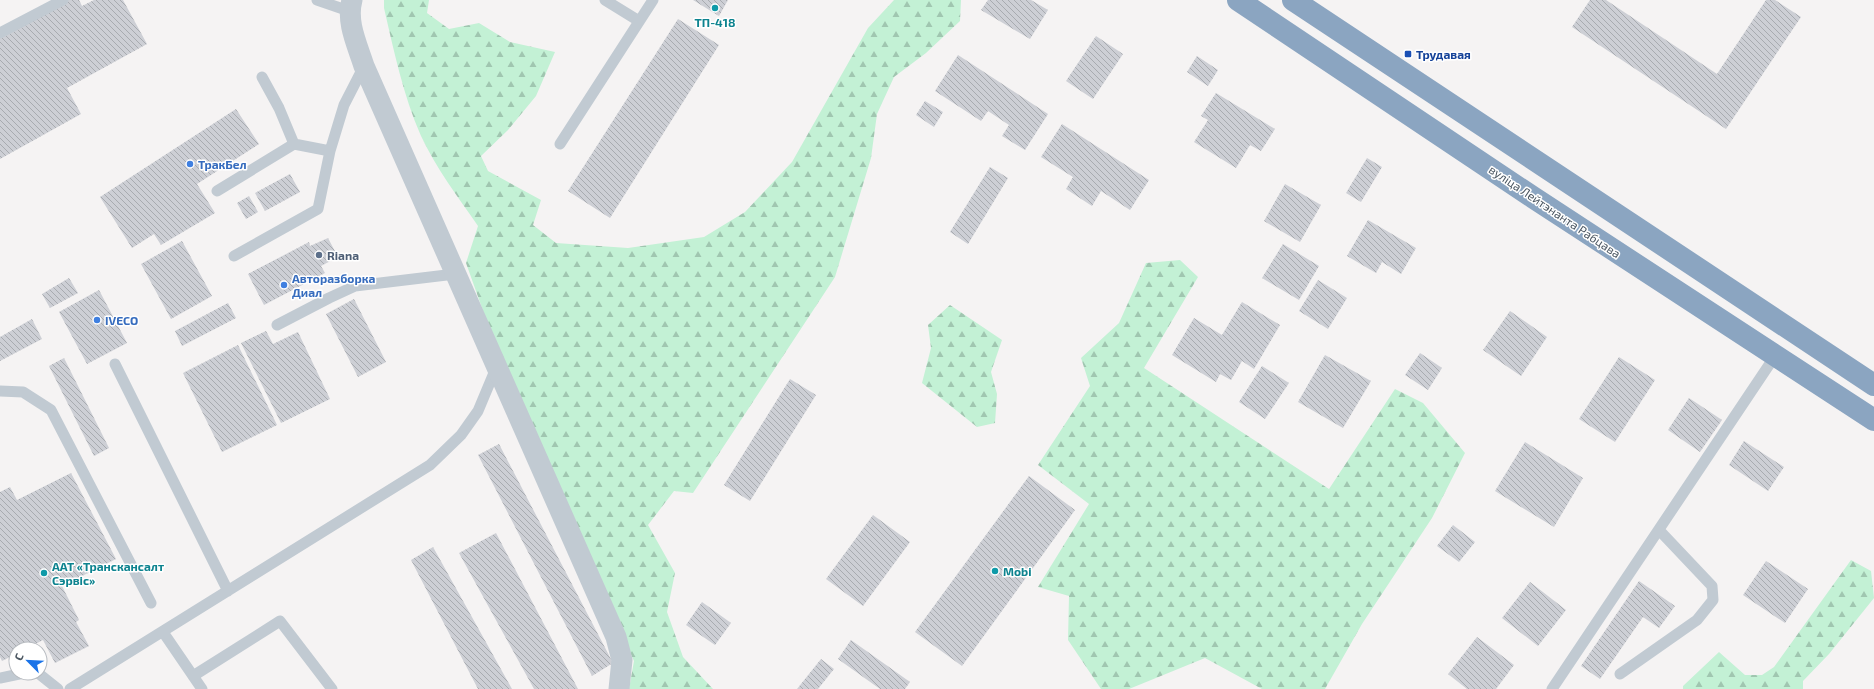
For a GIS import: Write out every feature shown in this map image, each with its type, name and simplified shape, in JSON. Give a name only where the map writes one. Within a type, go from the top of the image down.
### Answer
[{"type":"highway","name":"вуліца Лейтэнанта Рабцава","points":[[1238,0],[1874,420]]},
{"type":"highway","points":[[1292,0],[1874,385]]},
{"type":"street","points":[[350,6],[352,31],[364,66],[616,637],[622,660],[619,689]]},
{"type":"lane","points":[[0,33],[63,0]]},
{"type":"lane","points":[[317,0],[350,6]]},
{"type":"lane","points":[[605,0],[639,20]]},
{"type":"lane","points":[[560,144],[653,0]]},
{"type":"lane","points":[[234,256],[318,209],[330,152],[344,106],[364,66]]},
{"type":"lane","points":[[262,77],[279,108],[294,144]]},
{"type":"lane","points":[[217,191],[294,144],[330,152]]},
{"type":"lane","points":[[277,325],[355,286],[455,274]]},
{"type":"lane","points":[[1552,689],[1775,356]]},
{"type":"lane","points":[[115,364],[228,591]]},
{"type":"lane","points":[[70,689],[430,465],[461,435],[478,411],[496,368]]},
{"type":"lane","points":[[0,391],[23,392],[52,410],[151,604]]},
{"type":"lane","points":[[1620,674],[1697,620],[1713,600],[1712,586],[1659,530]]},
{"type":"lane","points":[[193,676],[280,621],[332,689]]},
{"type":"lane","points":[[163,632],[202,689]]},
{"type":"lane","points":[[48,681],[58,689]]},
{"type":"green space","points":[[384,0],[429,0],[427,13],[449,29],[479,23],[510,42],[555,52],[536,96],[508,130],[481,156],[488,171],[541,200],[533,225],[556,243],[628,248],[704,237],[745,212],[792,162],[868,28],[894,0],[961,0],[960,21],[926,53],[894,77],[877,114],[871,158],[835,277],[693,493],[674,491],[648,525],[675,573],[667,612],[683,657],[713,689],[629,689],[634,661],[570,523],[508,381],[466,263],[478,226],[440,171],[421,136],[409,105],[400,73],[384,8]]},
{"type":"green space","points":[[1180,260],[1198,277],[1144,368],[1329,489],[1395,389],[1423,403],[1465,453],[1432,518],[1362,624],[1325,689],[1262,689],[1205,658],[1129,689],[1101,689],[1068,640],[1069,596],[1038,587],[1089,504],[1038,465],[1090,386],[1081,358],[1119,323],[1146,263]]},
{"type":"green space","points":[[950,305],[1002,340],[991,372],[997,394],[995,423],[977,427],[922,383],[931,348],[928,325]]},
{"type":"green space","points":[[1851,560],[1871,571],[1874,598],[1829,654],[1803,681],[1803,689],[1683,689],[1683,686],[1719,652],[1745,675],[1762,675],[1774,667]]},
{"type":"building","points":[[68,0],[79,0],[82,6],[94,0],[123,0],[147,44],[67,88],[81,114],[0,159],[0,37]]},
{"type":"building","name":"ТП-418","points":[[693,0],[728,0],[719,16]]},
{"type":"building","points":[[988,0],[1031,0],[1048,10],[1030,39],[981,10]]},
{"type":"building","points":[[1590,0],[1606,0],[1717,74],[1766,0],[1775,0],[1801,17],[1726,129],[1572,27]]},
{"type":"building","points":[[678,19],[719,45],[610,218],[568,191]]},
{"type":"building","points":[[1096,36],[1123,54],[1093,99],[1066,81]]},
{"type":"building","points":[[958,55],[1048,114],[1025,150],[1002,136],[1009,125],[988,111],[981,121],[935,91]]},
{"type":"building","points":[[1197,56],[1218,70],[1208,86],[1187,72]]},
{"type":"building","points":[[1216,93],[1275,129],[1261,151],[1250,145],[1236,168],[1194,142],[1208,120],[1201,116]]},
{"type":"building","points":[[925,101],[943,112],[934,127],[916,115]]},
{"type":"building","name":"ТракБел","points":[[236,109],[259,144],[197,184],[215,213],[161,245],[154,234],[132,248],[100,197]]},
{"type":"building","points":[[1062,124],[1149,180],[1130,210],[1101,191],[1092,206],[1066,189],[1073,177],[1041,157]]},
{"type":"building","points":[[1367,158],[1382,167],[1361,202],[1346,193]]},
{"type":"building","points":[[990,167],[1008,178],[968,244],[950,232]]},
{"type":"building","points":[[290,174],[300,192],[265,211],[255,193]]},
{"type":"building","points":[[1285,184],[1321,205],[1300,242],[1264,221]]},
{"type":"building","points":[[249,196],[258,212],[246,219],[237,203]]},
{"type":"building","points":[[1368,220],[1416,248],[1401,274],[1382,262],[1376,273],[1347,256]]},
{"type":"building","points":[[328,238],[338,257],[321,266],[325,273],[264,305],[248,274],[309,242],[310,246]]},
{"type":"building","points":[[182,241],[212,296],[171,319],[141,264]]},
{"type":"building","points":[[1283,244],[1319,266],[1299,300],[1262,278]]},
{"type":"building","points":[[69,278],[78,293],[50,308],[42,294]]},
{"type":"building","points":[[1318,280],[1347,298],[1328,329],[1299,311]]},
{"type":"building","points":[[99,290],[127,343],[87,364],[59,312]]},
{"type":"building","points":[[354,299],[386,362],[358,377],[326,314]]},
{"type":"building","points":[[1242,302],[1280,325],[1254,369],[1242,361],[1231,380],[1220,374],[1216,382],[1172,355],[1194,318],[1222,335]]},
{"type":"building","points":[[228,303],[236,318],[182,346],[175,331]]},
{"type":"building","points":[[1510,311],[1547,337],[1521,376],[1483,350]]},
{"type":"building","points":[[32,319],[42,339],[0,361],[0,337]]},
{"type":"building","points":[[266,331],[273,344],[298,332],[330,399],[281,423],[241,343]]},
{"type":"building","points":[[238,345],[277,425],[222,452],[183,373]]},
{"type":"building","points":[[1420,353],[1442,368],[1428,390],[1405,375]]},
{"type":"building","points":[[1325,355],[1371,381],[1343,428],[1298,402]]},
{"type":"building","points":[[1619,357],[1655,380],[1615,442],[1579,419]]},
{"type":"building","points":[[64,358],[109,448],[94,456],[49,366]]},
{"type":"building","points":[[1262,366],[1289,383],[1265,419],[1239,402]]},
{"type":"building","points":[[790,379],[816,395],[750,501],[724,485]]},
{"type":"building","points":[[1689,398],[1722,420],[1700,452],[1668,430]]},
{"type":"building","points":[[1744,441],[1784,467],[1768,491],[1729,465]]},
{"type":"building","points":[[1525,442],[1583,478],[1554,527],[1495,491]]},
{"type":"building","points":[[499,444],[613,663],[592,676],[478,455]]},
{"type":"building","name":"ААТ «Транскансалт Сэрвіс»","points":[[71,473],[116,559],[62,586],[79,620],[76,622],[89,646],[55,663],[48,650],[48,641],[43,640],[8,641],[8,658],[2,661],[0,657],[0,492],[10,487],[17,500]]},
{"type":"building","name":"Mobi","points":[[1029,476],[1075,510],[962,666],[915,632]]},
{"type":"building","points":[[873,515],[910,542],[863,606],[826,579]]},
{"type":"building","points":[[1453,525],[1475,542],[1459,562],[1437,546]]},
{"type":"building","points":[[496,533],[578,689],[534,689],[459,553]]},
{"type":"building","points":[[433,547],[512,689],[478,689],[411,560]]},
{"type":"building","points":[[1766,561],[1808,589],[1785,623],[1743,595]]},
{"type":"building","points":[[1639,581],[1675,606],[1659,628],[1643,617],[1600,679],[1581,666]]},
{"type":"building","points":[[1530,582],[1566,610],[1538,646],[1502,618]]},
{"type":"building","points":[[702,602],[731,623],[715,645],[686,625]]},
{"type":"building","points":[[1477,637],[1514,665],[1496,689],[1467,689],[1448,674]]},
{"type":"building","points":[[851,640],[910,682],[905,689],[880,689],[838,659]]},
{"type":"building","points":[[821,659],[834,669],[818,689],[797,689]]},
{"type":"place","name":"ТП-418","points":[[715,8]]},
{"type":"place","name":"Трудавая","points":[[1408,54]]},
{"type":"place","name":"ТракБел","points":[[190,164]]},
{"type":"place","name":"Riana","points":[[319,255]]},
{"type":"place","name":"Авторазборка Диал","points":[[284,285]]},
{"type":"place","name":"IVECO","points":[[97,320]]},
{"type":"place","name":"Mobi","points":[[995,571]]},
{"type":"place","name":"ААТ «Транскансалт Сэрвіс»","points":[[44,573]]}]
